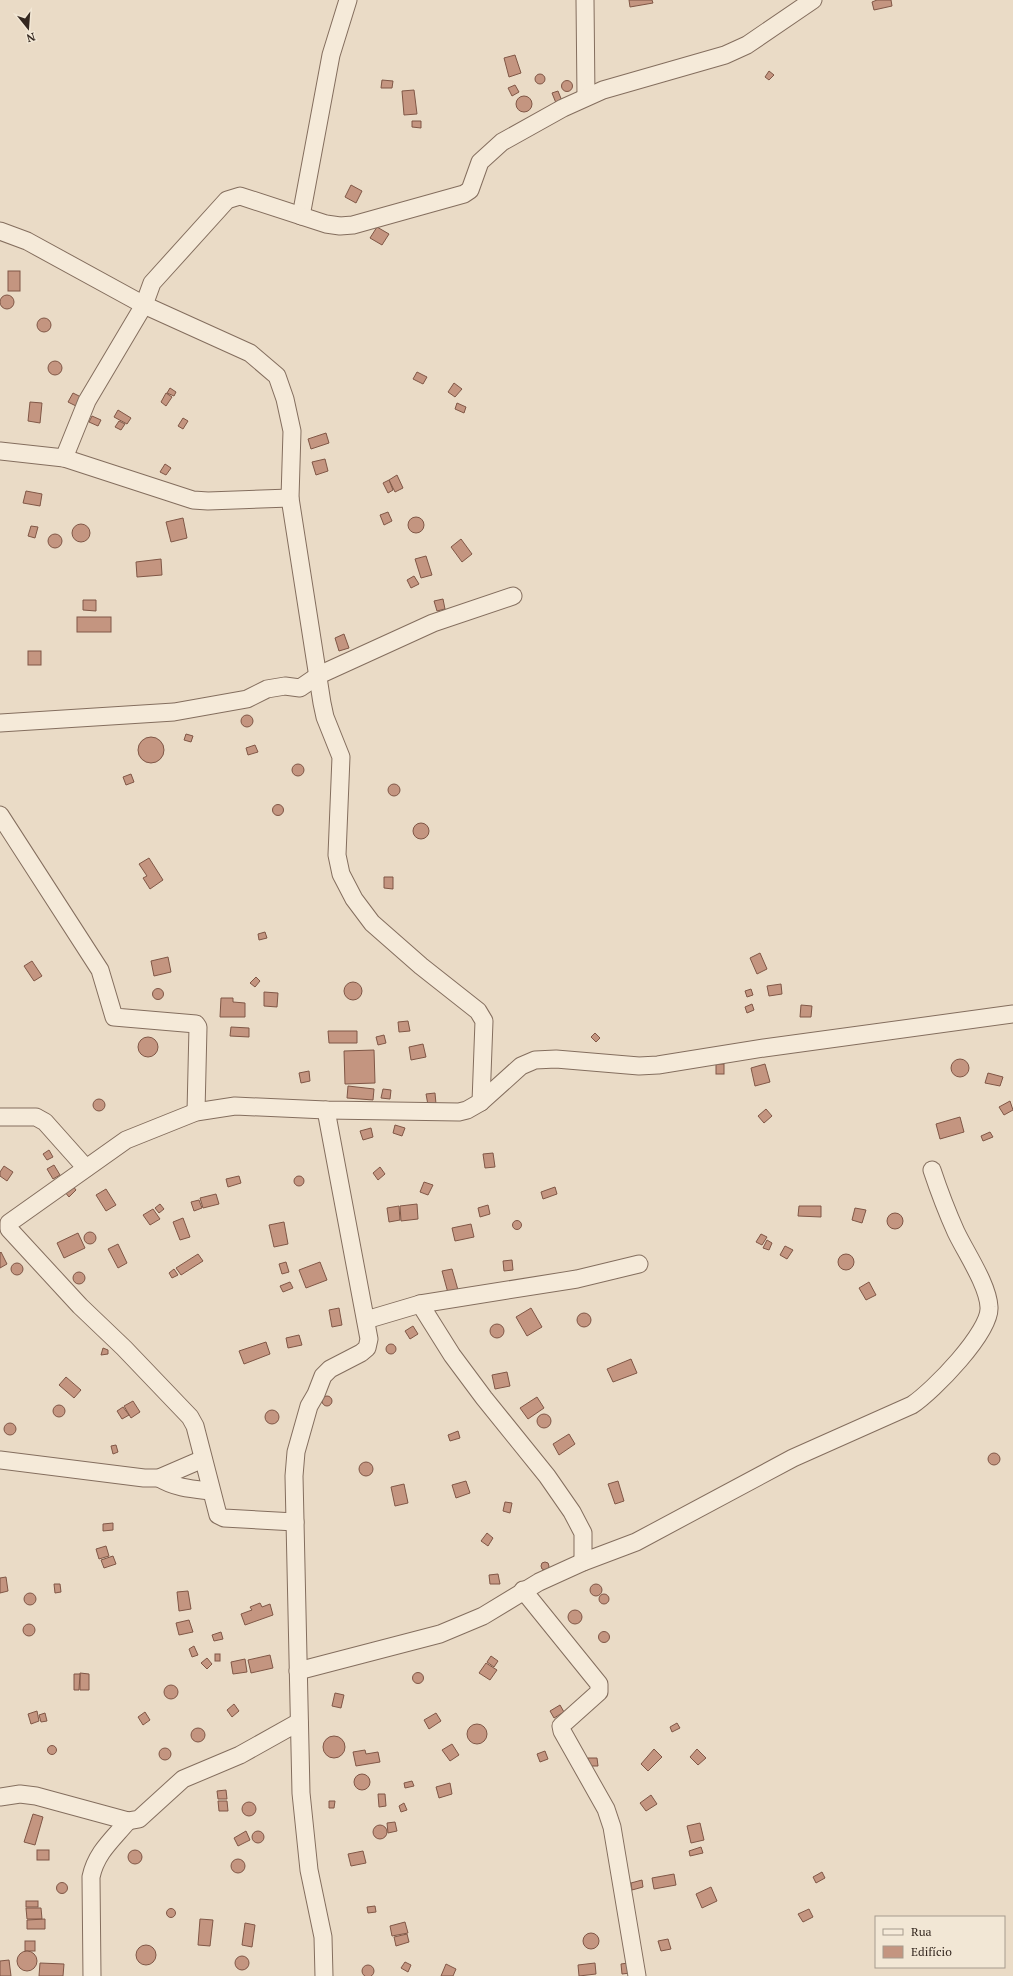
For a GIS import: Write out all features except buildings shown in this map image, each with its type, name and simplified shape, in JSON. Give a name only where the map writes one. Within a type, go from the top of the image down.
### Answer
[{"type":"street","points":[[301,216],[331,55],[348,0]]},
{"type":"street","points":[[586,0],[586,97]]},
{"type":"street","points":[[64,458],[87,401],[144,305],[152,283],[227,200],[240,196],[326,224],[340,226],[353,225],[464,194],[470,190],[480,162],[502,142],[563,108],[603,90],[725,55],[747,45],[813,0]]},
{"type":"street","points":[[0,231],[27,241],[144,305],[250,353],[277,376],[285,399],[292,431],[290,498],[325,717]]},
{"type":"street","points":[[0,451],[64,458],[193,500],[208,501],[290,498]]},
{"type":"street","points":[[300,688],[319,675],[433,623],[513,596]]},
{"type":"street","points":[[0,723],[174,712],[247,700],[267,689],[285,686],[309,691],[315,697],[325,717],[341,757],[337,855],[342,874],[354,899],[372,923],[421,966],[478,1011],[484,1021],[481,1102]]},
{"type":"street","points":[[0,815],[100,970],[114,1017],[196,1024],[198,1027],[196,1112]]},
{"type":"street","points":[[295,1522],[224,1518],[218,1514],[195,1426],[190,1418],[124,1348],[80,1306],[8,1226],[8,1223],[126,1140],[196,1112],[236,1106],[326,1110],[459,1112],[467,1110],[481,1102],[521,1066],[535,1060],[556,1058],[639,1066],[658,1065],[764,1048],[1013,1014]]},
{"type":"street","points":[[324,1976],[323,1937],[309,1870],[306,1842],[299,1722],[294,1476],[296,1452],[308,1406],[316,1394],[323,1376],[330,1369],[361,1354],[367,1348],[369,1339],[326,1110]]},
{"type":"street","points":[[0,1117],[36,1117],[45,1122],[86,1168]]},
{"type":"street","points":[[298,1671],[453,1630],[483,1616],[523,1590],[583,1562],[636,1542],[786,1461],[912,1405],[925,1396],[958,1362],[988,1319],[990,1308],[988,1295],[956,1232],[932,1170]]},
{"type":"street","points":[[366,1320],[420,1304],[577,1279],[639,1264]]},
{"type":"street","points":[[420,1304],[452,1355],[547,1476],[572,1512],[583,1533],[583,1562]]},
{"type":"street","points":[[0,1460],[144,1478],[159,1478],[203,1459]]},
{"type":"street","points":[[159,1478],[169,1484],[180,1487],[211,1491]]},
{"type":"street","points":[[523,1590],[599,1684],[599,1692],[561,1726],[562,1731],[606,1809],[612,1827],[637,1976]]},
{"type":"street","points":[[0,1797],[20,1794],[36,1796],[128,1821],[139,1819],[183,1779],[240,1755],[299,1722]]},
{"type":"street","points":[[92,1976],[91,1877],[94,1863],[99,1854],[128,1821]]}]
